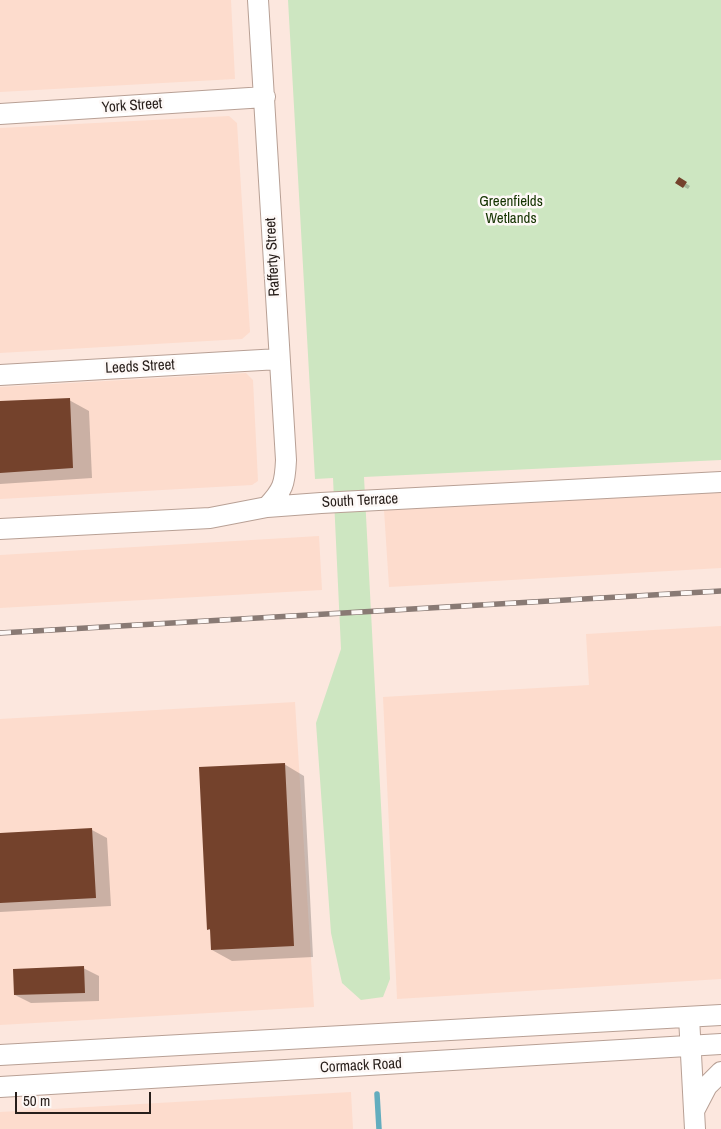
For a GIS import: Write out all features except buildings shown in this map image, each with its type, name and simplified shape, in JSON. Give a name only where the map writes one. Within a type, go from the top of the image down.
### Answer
[{"type":"street","name":"Rafferty Street","points":[[258,0],[286,460],[286,481],[280,493],[266,507]]},
{"type":"street","name":"York Street","points":[[0,114],[264,97]]},
{"type":"street","name":"Leeds Street","points":[[0,375],[279,359]]},
{"type":"street","name":"South Terrace","points":[[0,530],[210,518],[266,507],[721,482]]},
{"type":"street","name":"Cormack Road","points":[[0,1055],[721,1015]]},
{"type":"street","points":[[689,1017],[695,1120]]},
{"type":"street","name":"Cormack Road","points":[[0,1087],[721,1044]]},
{"type":"street","points":[[695,1120],[707,1086],[721,1072]]},
{"type":"shaded area","points":[[0,0],[231,0],[235,79],[0,92]]},
{"type":"shaded area","points":[[229,116],[237,123],[250,332],[242,339],[0,353],[0,128]]},
{"type":"shaded area","points":[[246,373],[253,380],[258,481],[252,485],[0,499],[0,387]]},
{"type":"shaded area","points":[[721,490],[721,568],[389,587],[384,510]]},
{"type":"shaded area","points":[[319,536],[322,590],[0,608],[0,555]]},
{"type":"shaded area","points":[[721,626],[721,979],[397,999],[383,697],[589,685],[586,634]]},
{"type":"shaded area","points":[[295,702],[314,1007],[0,1025],[0,719]]},
{"type":"shaded area","points":[[351,1092],[353,1129],[0,1129],[0,1112]]},
{"type":"green space","name":"Greenfields Wetlands","points":[[288,0],[721,0],[721,460],[364,477],[390,979],[383,997],[361,1000],[342,983],[331,933],[316,723],[341,649],[333,478],[315,479]]},
{"type":"waterway","points":[[377,1094],[379,1129]]},
{"type":"railway","points":[[0,633],[721,591]]}]
